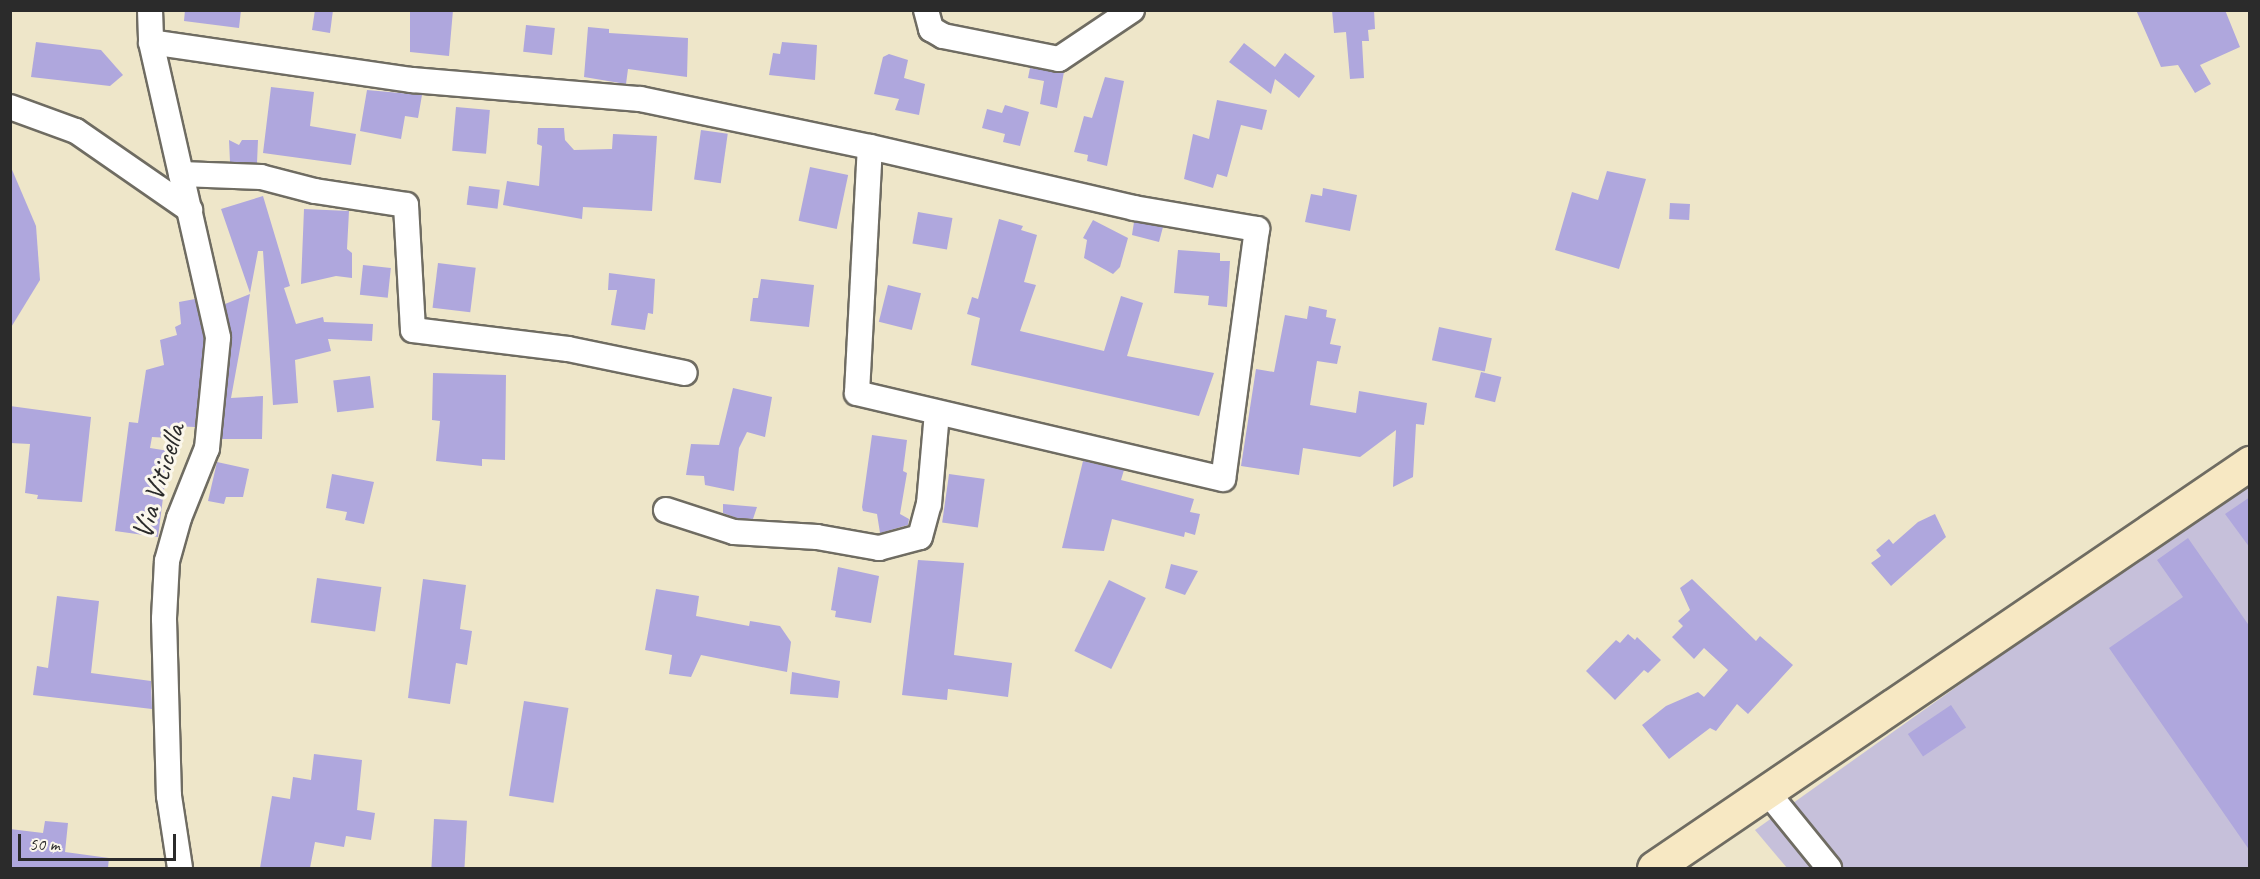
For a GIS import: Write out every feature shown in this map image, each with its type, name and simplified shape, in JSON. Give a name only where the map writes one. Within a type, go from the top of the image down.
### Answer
[{"type":"main road","points":[[1654,868],[1768,793],[2250,463]]},
{"type":"street","name":"Via Viticella","points":[[150,10],[151,42],[218,338],[207,448],[179,518],[167,561],[164,619],[170,796],[180,868]]},
{"type":"street","points":[[926,10],[932,29],[943,36],[1059,59],[1132,10]]},
{"type":"street","points":[[151,42],[412,80],[640,99],[870,147],[1134,208],[1257,230],[1223,479],[857,393],[870,147]]},
{"type":"street","points":[[10,107],[76,131],[190,210]]},
{"type":"street","points":[[181,174],[261,177],[315,191],[406,205],[413,330],[568,349],[685,373]]},
{"type":"street","points":[[666,510],[734,532],[817,537],[879,548],[920,537],[929,504],[937,413]]},
{"type":"street","points":[[1768,793],[1829,868]]},
{"type":"shaded area","points":[[2249,479],[2249,868],[1787,868],[1755,830]]},
{"type":"building","points":[[185,10],[241,10],[239,28],[184,21]]},
{"type":"building","points":[[315,10],[333,10],[330,33],[312,30]]},
{"type":"building","points":[[410,10],[453,10],[449,56],[410,52]]},
{"type":"building","points":[[1332,10],[1374,10],[1375,29],[1368,30],[1369,41],[1362,41],[1364,78],[1350,79],[1346,32],[1334,33]]},
{"type":"building","points":[[2136,10],[2225,10],[2240,47],[2200,65],[2211,84],[2195,93],[2178,65],[2161,67]]},
{"type":"building","points":[[526,25],[555,28],[552,55],[523,52]]},
{"type":"building","points":[[588,27],[609,29],[609,33],[688,38],[687,77],[628,69],[626,84],[584,77]]},
{"type":"building","points":[[36,42],[101,50],[123,75],[110,86],[31,77]]},
{"type":"building","points":[[782,42],[817,45],[815,80],[769,75],[773,53],[780,54]]},
{"type":"building","points":[[1244,43],[1275,67],[1285,53],[1315,76],[1299,98],[1275,79],[1271,94],[1229,62]]},
{"type":"building","points":[[889,54],[908,60],[904,78],[925,84],[919,115],[895,110],[899,99],[874,94],[883,57]]},
{"type":"building","points":[[1030,68],[1064,72],[1057,108],[1040,104],[1044,81],[1028,78]]},
{"type":"building","points":[[1105,77],[1124,81],[1107,166],[1087,161],[1088,155],[1074,152],[1084,116],[1092,118]]},
{"type":"building","points":[[271,87],[314,92],[310,126],[356,134],[351,165],[263,153]]},
{"type":"building","points":[[367,90],[422,95],[418,118],[405,116],[401,139],[360,131]]},
{"type":"building","points":[[1217,100],[1267,110],[1262,130],[1241,125],[1227,177],[1217,174],[1213,188],[1184,179],[1193,134],[1209,139]]},
{"type":"building","points":[[1005,105],[1029,112],[1020,146],[1003,142],[1005,134],[982,128],[987,109],[1002,113]]},
{"type":"building","points":[[456,107],[490,110],[486,154],[452,151]]},
{"type":"building","points":[[538,128],[564,128],[565,140],[574,150],[612,149],[613,134],[657,136],[652,211],[583,207],[582,219],[503,205],[507,181],[539,186],[542,146],[537,144]]},
{"type":"building","points":[[701,130],[728,134],[721,183],[694,180]]},
{"type":"building","points":[[229,140],[239,145],[242,140],[258,140],[257,163],[230,162]]},
{"type":"building","points":[[10,165],[36,226],[40,280],[10,329]]},
{"type":"building","points":[[810,167],[848,175],[837,229],[799,221]]},
{"type":"building","points":[[1607,171],[1646,179],[1619,269],[1555,250],[1572,192],[1598,200]]},
{"type":"building","points":[[469,186],[500,190],[497,209],[467,205]]},
{"type":"building","points":[[1323,188],[1357,195],[1350,231],[1305,222],[1311,194],[1322,196]]},
{"type":"building","points":[[263,196],[290,286],[284,288],[296,324],[323,317],[324,322],[373,324],[372,341],[328,339],[331,351],[295,360],[298,403],[273,405],[263,251],[258,251],[250,293],[221,209]]},
{"type":"building","points":[[1670,203],[1690,204],[1689,220],[1669,219]]},
{"type":"building","points":[[304,209],[349,211],[347,249],[352,253],[352,278],[336,276],[301,284]]},
{"type":"building","points":[[918,212],[952,218],[947,250],[912,244]]},
{"type":"building","points":[[999,219],[1023,226],[1021,230],[1037,235],[1024,282],[1036,285],[1020,331],[1104,351],[1121,296],[1143,303],[1127,356],[1214,373],[1199,416],[971,365],[980,318],[967,314],[972,297],[978,299]]},
{"type":"building","points":[[1093,220],[1128,238],[1120,267],[1113,274],[1084,258],[1087,240],[1083,238]]},
{"type":"building","points":[[1134,222],[1163,227],[1159,242],[1132,235]]},
{"type":"building","points":[[1178,250],[1220,253],[1220,261],[1230,261],[1227,307],[1208,305],[1209,296],[1174,293]]},
{"type":"building","points":[[438,263],[476,268],[470,312],[433,308]]},
{"type":"building","points":[[363,265],[391,268],[388,298],[360,295]]},
{"type":"building","points":[[609,273],[655,279],[653,314],[648,313],[645,330],[611,325],[617,290],[608,290]]},
{"type":"building","points":[[761,279],[814,285],[809,327],[750,321],[753,298],[758,298]]},
{"type":"building","points":[[888,285],[921,293],[912,330],[879,322]]},
{"type":"building","points":[[250,294],[231,398],[263,396],[262,439],[222,439],[232,339],[225,304]]},
{"type":"building","points":[[195,299],[204,339],[195,427],[172,426],[170,438],[152,437],[150,448],[169,451],[158,537],[115,531],[129,422],[138,423],[146,370],[164,365],[160,340],[177,335],[175,327],[181,324],[179,302]]},
{"type":"building","points":[[1309,306],[1327,310],[1326,317],[1336,319],[1330,344],[1341,346],[1337,364],[1317,361],[1310,405],[1356,413],[1359,391],[1427,403],[1424,425],[1416,424],[1413,477],[1393,487],[1396,430],[1360,457],[1303,448],[1299,475],[1241,466],[1256,369],[1274,372],[1285,315],[1307,319]]},
{"type":"building","points":[[1439,327],[1492,338],[1485,371],[1432,360]]},
{"type":"building","points":[[1481,372],[1501,377],[1495,402],[1475,397]]},
{"type":"building","points":[[433,373],[506,375],[505,460],[482,459],[482,466],[436,461],[440,421],[432,420]]},
{"type":"building","points":[[370,376],[374,408],[337,412],[333,381]]},
{"type":"building","points":[[733,388],[772,397],[765,437],[747,432],[739,448],[734,491],[705,485],[704,476],[686,475],[691,444],[719,445]]},
{"type":"building","points":[[10,406],[91,417],[82,502],[37,499],[38,495],[25,493],[30,444],[10,443]]},
{"type":"building","points":[[872,435],[907,440],[903,471],[907,473],[900,514],[909,519],[908,525],[880,533],[877,514],[863,511],[862,507]]},
{"type":"building","points":[[1083,461],[1124,470],[1121,480],[1194,499],[1190,512],[1200,514],[1195,535],[1185,532],[1184,537],[1112,519],[1104,551],[1062,548]]},
{"type":"building","points":[[217,462],[249,469],[243,497],[226,497],[224,504],[208,501]]},
{"type":"building","points":[[332,474],[374,482],[364,524],[345,520],[347,512],[326,508]]},
{"type":"building","points":[[949,474],[985,479],[978,528],[942,523]]},
{"type":"building","points":[[2250,497],[2250,548],[2225,514]]},
{"type":"building","points":[[723,504],[757,507],[753,519],[737,518],[723,513]]},
{"type":"building","points":[[1935,514],[1946,537],[1891,586],[1871,563],[1881,556],[1876,550],[1889,539],[1893,544],[1918,522]]},
{"type":"building","points":[[2188,538],[2250,627],[2250,851],[2109,648],[2183,597],[2157,560]]},
{"type":"building","points":[[918,560],[964,563],[954,655],[1012,663],[1008,697],[948,689],[947,700],[902,695]]},
{"type":"building","points":[[1171,564],[1198,571],[1185,595],[1165,588]]},
{"type":"building","points":[[838,567],[879,576],[871,623],[835,617],[836,611],[831,610]]},
{"type":"building","points":[[317,578],[381,587],[375,632],[311,623]]},
{"type":"building","points":[[423,579],[466,585],[460,629],[472,631],[467,665],[456,663],[450,704],[408,698]]},
{"type":"building","points":[[1692,579],[1756,641],[1760,636],[1793,665],[1748,714],[1737,704],[1716,731],[1710,728],[1669,759],[1642,725],[1666,706],[1698,692],[1704,697],[1728,670],[1704,648],[1694,659],[1672,637],[1683,626],[1678,621],[1690,610],[1680,588]]},
{"type":"building","points":[[1109,580],[1146,598],[1111,669],[1074,651]]},
{"type":"building","points":[[656,589],[699,596],[696,616],[749,626],[750,621],[780,626],[791,642],[787,672],[701,655],[691,677],[669,674],[672,655],[645,650]]},
{"type":"building","points":[[57,596],[99,601],[91,673],[151,681],[152,709],[33,695],[37,666],[48,668]]},
{"type":"building","points":[[1628,634],[1635,640],[1637,637],[1661,660],[1648,673],[1644,670],[1615,700],[1586,671],[1616,640],[1620,643]]},
{"type":"building","points":[[792,672],[840,681],[838,698],[790,694]]},
{"type":"building","points":[[524,701],[568,708],[553,803],[509,796]]},
{"type":"building","points":[[1951,705],[1966,727],[1923,756],[1908,734]]},
{"type":"building","points":[[314,754],[362,760],[357,810],[375,813],[371,840],[346,836],[344,847],[315,842],[310,868],[260,868],[272,796],[290,799],[293,777],[311,780]]},
{"type":"building","points":[[434,819],[467,821],[464,868],[431,868]]},
{"type":"building","points":[[45,821],[68,823],[65,852],[109,858],[108,868],[10,868],[10,829],[43,833]]}]
